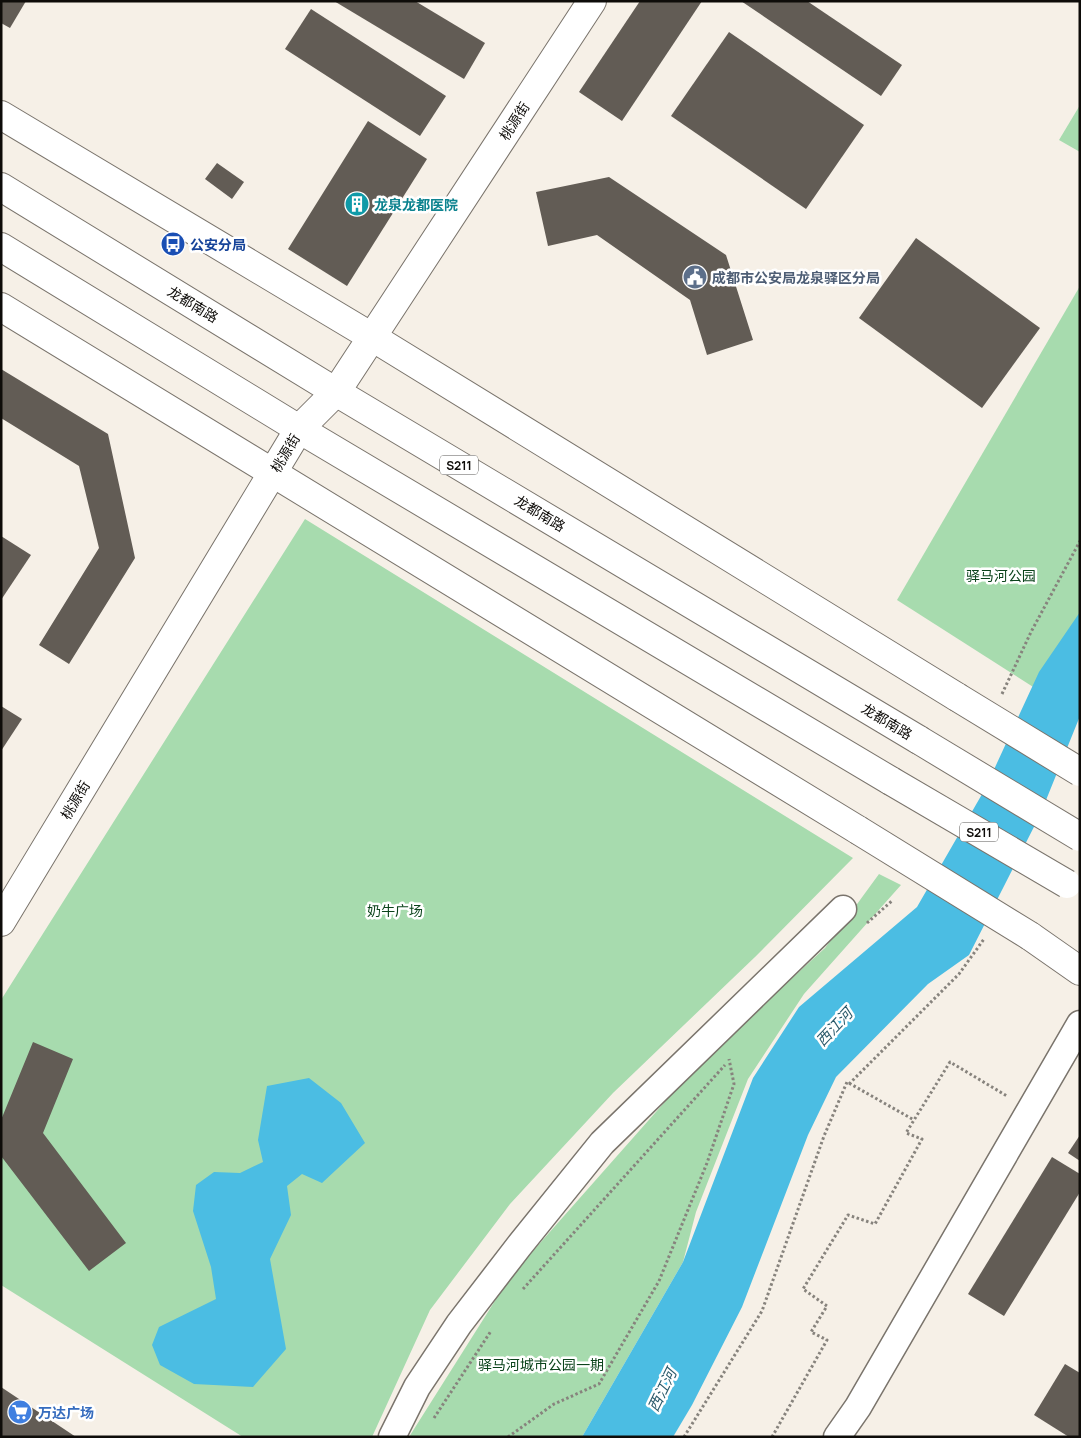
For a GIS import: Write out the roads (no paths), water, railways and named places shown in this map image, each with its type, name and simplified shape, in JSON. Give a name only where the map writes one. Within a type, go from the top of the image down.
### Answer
[{"type":"street","name":"桃源街","points":[[1,922],[299,429],[336,392],[592,1]]},
{"type":"street","points":[[1,115],[372,337],[1080,772]]},
{"type":"street","name":"龙都南路","points":[[1,187],[336,392],[1080,837]]},
{"type":"street","name":"S211","points":[[1,247],[299,429],[1074,888]]},
{"type":"street","points":[[1,308],[858,830],[1030,936],[1080,971]]},
{"type":"street","points":[[392,1437],[417,1387],[459,1324],[602,1143],[843,909]]},
{"type":"street","points":[[837,1437],[858,1407],[1080,1024]]},
{"type":"water","name":"西江河","points":[[1080,612],[1080,716],[1040,815],[969,955],[928,984],[836,1077],[808,1135],[742,1307],[692,1405],[673,1437],[582,1437],[683,1262],[753,1078],[799,1007],[917,907],[985,789],[1039,672]]},
{"type":"water","points":[[309,1078],[341,1103],[365,1143],[322,1183],[302,1174],[287,1186],[291,1215],[270,1259],[286,1349],[253,1387],[194,1384],[160,1365],[152,1345],[159,1327],[216,1299],[211,1267],[193,1211],[196,1185],[214,1172],[240,1173],[263,1162],[258,1140],[267,1086]]},
{"type":"place","name":"龙泉龙都医院","points":[[357,204]]},
{"type":"place","name":"公安分局","points":[[173,244]]},
{"type":"place","name":"成都市公安局龙泉驿区分局","points":[[695,277]]},
{"type":"place","name":"万达广场","points":[[20,1412]]},
{"type":"park label","name":"驿马河公园","points":[[1001,575]]},
{"type":"park label","name":"奶牛广场","points":[[395,910]]},
{"type":"park label","name":"驿马河城市公园一期","points":[[541,1364]]}]
